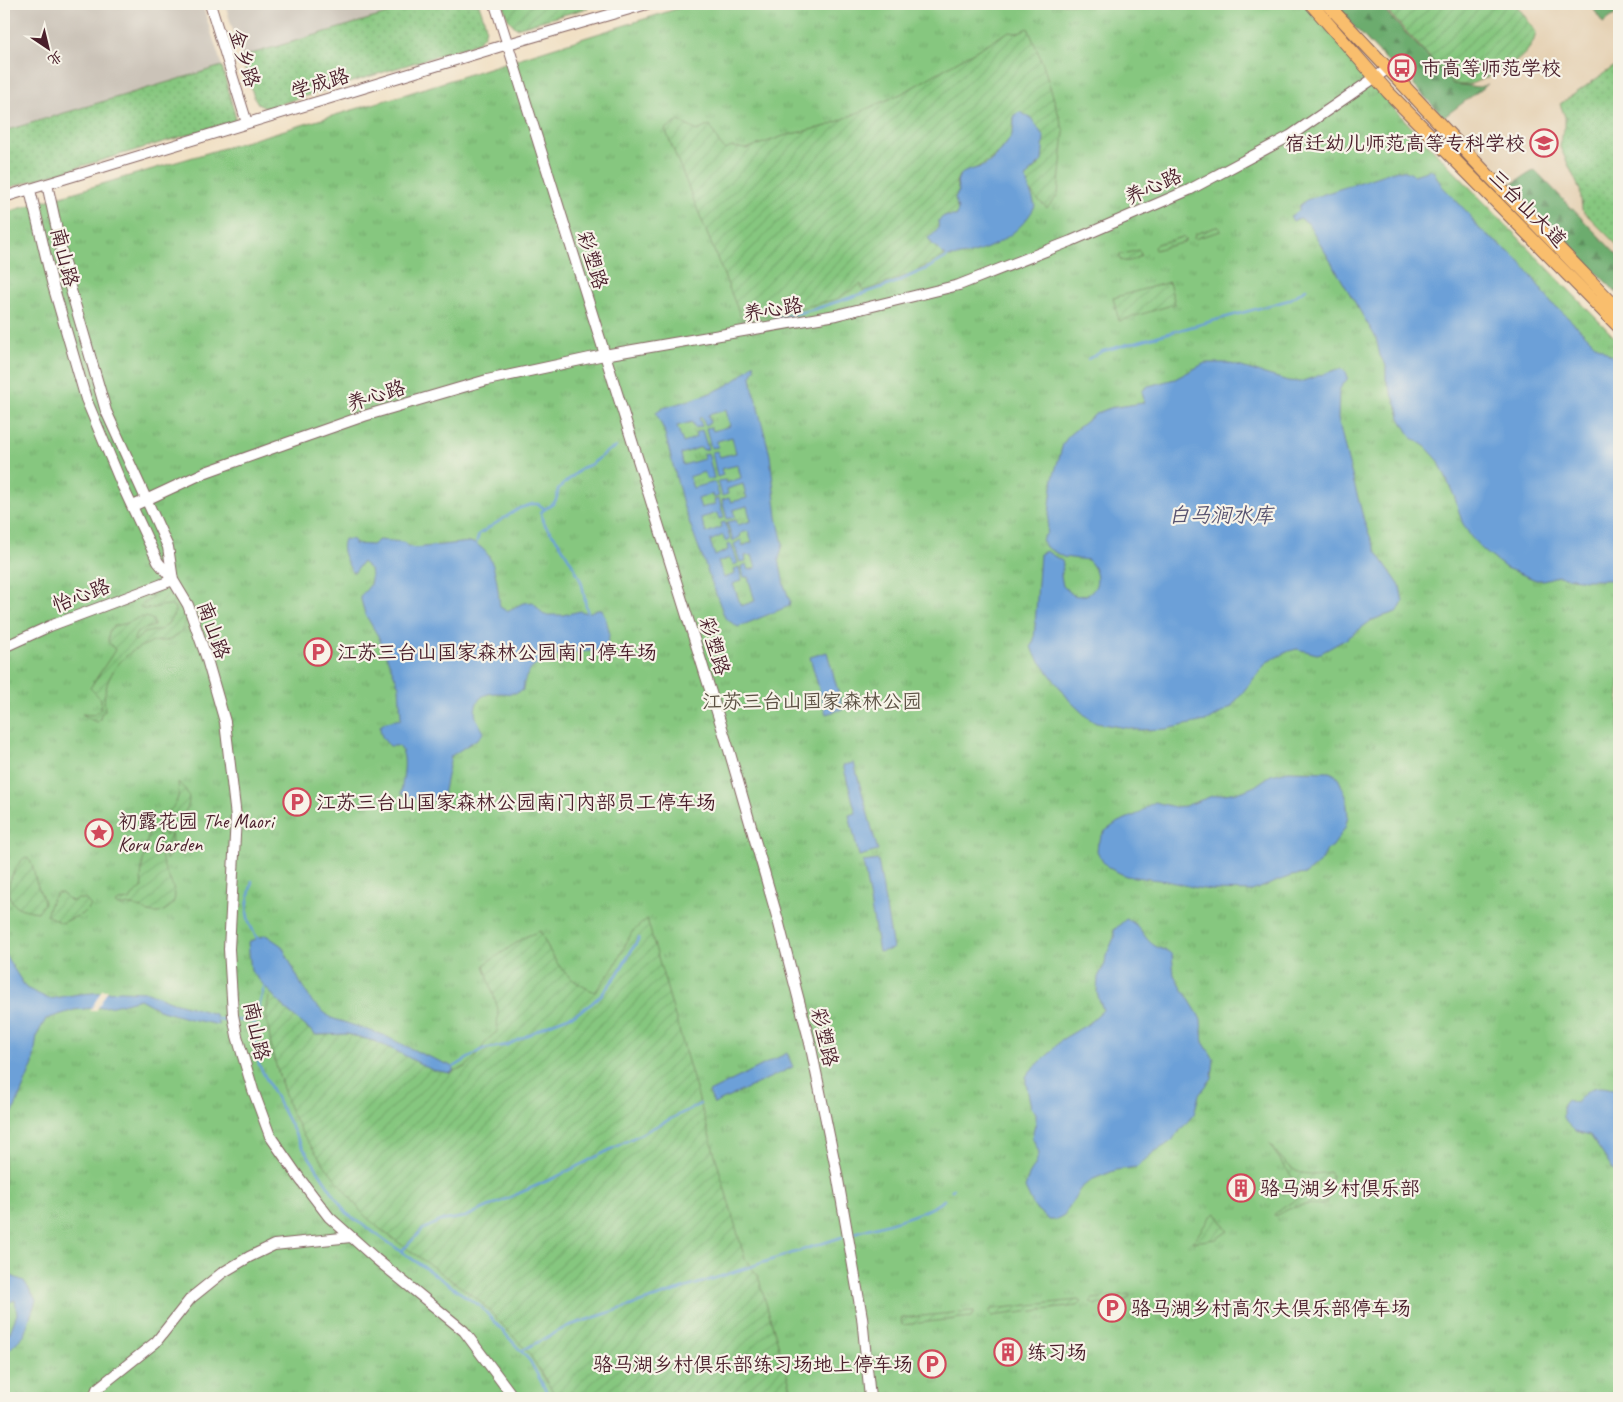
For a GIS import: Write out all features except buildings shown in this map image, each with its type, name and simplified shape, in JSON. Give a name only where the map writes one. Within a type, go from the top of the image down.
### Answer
[{"type":"main road","name":"三台山大道","points":[[1311,4],[1375,78],[1619,327]]},
{"type":"main road","name":"三台山大道","points":[[1328,4],[1619,310]]},
{"type":"street","name":"金乡路","points":[[210,4],[247,124]]},
{"type":"street","name":"彩塑路","points":[[495,4],[729,750],[778,920],[810,1043],[852,1253],[862,1317],[870,1398]]},
{"type":"street","name":"学成路","points":[[4,198],[508,44],[647,4]]},
{"type":"street","name":"养心路","points":[[133,506],[206,472],[364,416],[487,380],[604,355],[836,315],[959,285],[1071,241],[1189,190],[1290,136],[1389,68]]},
{"type":"street","name":"南山路","points":[[46,184],[68,280],[106,411],[168,547],[173,580]]},
{"type":"street","name":"南山路","points":[[30,190],[52,282],[86,399],[122,485],[158,562],[173,580],[190,611],[206,656],[225,722],[236,817],[229,949],[233,1015],[237,1036],[253,1090],[270,1136],[330,1217],[376,1259],[464,1331],[514,1398]]},
{"type":"street","name":"怡心路","points":[[4,647],[50,626],[173,580]]},
{"type":"street","points":[[94,1398],[97,1389],[156,1342],[192,1298],[222,1273],[274,1245],[351,1236]]},
{"type":"shaded area","points":[[4,4],[202,4],[222,66],[4,131]]},
{"type":"shaded area","points":[[225,4],[420,4],[241,57]]},
{"type":"shaded area","name":"宿迁幼儿师范高等专科学校","points":[[1379,4],[1619,4],[1619,257],[1536,170],[1508,186],[1444,117],[1485,85],[1479,87],[1454,84]]},
{"type":"green space","points":[[420,4],[479,4],[485,22],[485,32],[479,41],[472,45],[267,108],[259,105],[254,97],[241,57]]},
{"type":"green space","points":[[503,4],[586,4],[588,8],[516,28],[508,19]]},
{"type":"green space","name":"江苏三台山国家森林公园","points":[[692,4],[1005,4],[1007,6],[1011,4],[1306,4],[1395,110],[1619,342],[1619,1398],[4,1398],[4,213],[403,95]]},
{"type":"green space","points":[[1332,4],[1379,4],[1453,84],[1479,87],[1488,84],[1444,117],[1414,86],[1415,67],[1407,60],[1393,65],[1390,64]]},
{"type":"green space","points":[[1381,4],[1516,4],[1536,32],[1534,41],[1529,49],[1514,63],[1471,84],[1454,84]]},
{"type":"green space","points":[[1590,4],[1619,4],[1619,12],[1603,23]]},
{"type":"green space","points":[[1028,28],[1043,64],[1064,132],[1058,195],[1047,208],[1029,189],[1026,179],[1030,172],[1039,165],[1014,115],[1012,135],[1002,149],[981,165],[958,177],[956,183],[959,191],[955,198],[958,210],[956,217],[944,216],[936,232],[940,250],[946,255],[905,276],[863,291],[861,284],[837,299],[748,321],[742,320],[665,129],[679,121],[697,131],[710,125],[719,143],[725,150],[732,147],[746,149],[787,135],[827,126],[901,94],[1008,32],[1017,33]]},
{"type":"green space","points":[[1619,63],[1619,247],[1582,210],[1580,190],[1560,147],[1561,136],[1565,127],[1565,117],[1560,104]]},
{"type":"green space","points":[[222,66],[235,120],[4,189],[4,131]]},
{"type":"green space","points":[[1535,170],[1619,257],[1619,295],[1508,186]]},
{"type":"green space","points":[[1219,227],[1221,231],[1194,239],[1195,234]]},
{"type":"green space","points":[[1183,237],[1186,239],[1185,242],[1155,250],[1154,247],[1157,244]]},
{"type":"green space","points":[[1139,250],[1141,255],[1133,260],[1125,261],[1120,259],[1119,255]]},
{"type":"green space","points":[[1169,282],[1175,304],[1119,321],[1113,298]]},
{"type":"green space","points":[[166,588],[179,597],[183,603],[186,618],[181,631],[171,639],[153,642],[140,647],[122,660],[109,678],[104,700],[105,711],[101,714],[100,720],[97,722],[82,714],[93,715],[101,709],[101,699],[90,688],[115,650],[108,641],[109,631],[116,626],[145,617],[153,620],[154,626],[137,632],[135,641],[144,633],[162,629],[174,614],[175,607],[167,605],[142,609],[140,606],[152,597],[152,594],[148,594]]},
{"type":"green space","points":[[178,782],[189,797],[188,804],[181,817],[165,836],[160,829],[159,816],[169,811],[176,803]]},
{"type":"green space","points":[[153,828],[159,836],[163,864],[172,884],[175,897],[173,903],[168,908],[159,913],[149,912],[132,905],[121,906],[115,904],[119,901],[130,900],[142,888],[143,860],[149,829]]},
{"type":"green space","points":[[171,834],[173,850],[166,860],[165,849]]},
{"type":"green space","points":[[27,857],[33,866],[44,903],[38,912],[25,910],[15,905],[9,894],[10,880],[20,862]]},
{"type":"green space","points":[[57,893],[62,893],[69,900],[73,901],[85,899],[91,906],[84,913],[62,923],[46,915],[52,899]]},
{"type":"green space","points":[[647,919],[745,1259],[758,1276],[794,1398],[557,1398],[528,1352],[479,1300],[381,1230],[363,1214],[302,1133],[289,1108],[272,1052],[266,1014],[270,992],[287,1011],[316,1035],[347,1034],[374,1041],[450,1073],[470,1064],[492,1035],[497,1032],[498,1009],[484,965],[525,937],[540,931],[550,952],[567,975],[595,992],[614,967],[632,932]]},
{"type":"green space","points":[[1269,1144],[1289,1166],[1301,1173],[1318,1174],[1330,1172],[1332,1175],[1328,1201],[1323,1205],[1309,1204],[1298,1206],[1275,1216],[1274,1214],[1304,1194]]},
{"type":"green space","points":[[1216,1213],[1228,1231],[1216,1239],[1193,1242],[1210,1217]]},
{"type":"green space","points":[[1129,1294],[1130,1297],[1127,1300],[1095,1305],[1090,1302],[1093,1299]]},
{"type":"green space","points":[[1078,1300],[1081,1302],[1077,1306],[991,1316],[989,1313],[991,1309]]},
{"type":"green space","points":[[974,1312],[971,1317],[902,1325],[901,1320],[902,1318]]},
{"type":"water","points":[[1020,112],[1031,118],[1044,137],[1042,161],[1030,172],[1026,179],[1035,206],[1020,227],[998,243],[973,253],[947,257],[928,238],[936,231],[938,221],[944,216],[956,216],[958,210],[955,198],[959,191],[958,178],[965,172],[982,167],[997,155],[1012,134],[1014,115]]},
{"type":"water","points":[[1397,170],[1406,171],[1414,175],[1430,170],[1434,172],[1442,186],[1468,213],[1477,227],[1514,256],[1527,270],[1552,304],[1595,344],[1619,361],[1619,580],[1585,580],[1558,576],[1536,580],[1506,568],[1484,551],[1471,537],[1462,522],[1455,498],[1438,460],[1426,447],[1411,437],[1400,418],[1386,379],[1386,365],[1380,356],[1376,338],[1308,223],[1300,218],[1293,221],[1290,216],[1299,211],[1299,206],[1306,200]]},
{"type":"water","points":[[754,363],[755,369],[751,376],[770,455],[777,517],[783,544],[779,559],[784,585],[790,601],[789,606],[738,627],[725,618],[684,508],[664,430],[656,413],[663,408],[701,397],[723,387],[744,373]],"holes":[[[726,410],[730,426],[713,431],[711,427],[706,428],[711,448],[718,447],[717,441],[732,437],[736,453],[720,457],[717,451],[712,452],[717,477],[723,475],[721,469],[738,465],[741,478],[726,483],[725,480],[718,481],[722,496],[728,494],[727,489],[743,484],[747,498],[731,502],[729,498],[722,500],[727,519],[735,517],[733,510],[747,506],[751,521],[738,525],[736,520],[727,522],[733,541],[740,537],[741,533],[748,531],[752,542],[743,546],[741,540],[734,544],[740,562],[746,561],[745,556],[752,555],[756,568],[748,570],[746,564],[741,567],[744,577],[748,577],[755,601],[741,606],[733,584],[742,580],[739,567],[734,569],[735,574],[724,578],[718,562],[730,558],[734,565],[738,563],[731,544],[727,545],[728,550],[715,556],[710,541],[723,535],[725,541],[730,539],[725,522],[721,523],[722,527],[706,533],[701,518],[717,513],[719,519],[724,518],[719,499],[714,500],[715,504],[701,508],[698,499],[712,494],[714,498],[719,496],[715,482],[693,488],[689,477],[704,472],[707,480],[714,478],[708,453],[703,454],[704,459],[683,465],[681,454],[701,447],[703,450],[708,449],[702,430],[695,433],[696,437],[683,443],[677,426],[692,422],[695,428],[702,426],[699,418],[702,417],[705,425],[710,423],[708,415]]]},
{"type":"water","name":"白马涧水库","points":[[1205,363],[1228,363],[1288,381],[1300,382],[1335,370],[1342,369],[1347,374],[1348,378],[1339,390],[1338,418],[1347,457],[1365,524],[1376,551],[1400,586],[1403,602],[1396,612],[1372,620],[1348,638],[1321,653],[1317,654],[1297,649],[1267,662],[1231,707],[1210,720],[1166,729],[1139,730],[1096,723],[1070,701],[1033,652],[1031,646],[1034,640],[1040,554],[1046,551],[1062,561],[1061,576],[1063,586],[1073,595],[1081,596],[1093,591],[1097,579],[1093,566],[1088,560],[1063,557],[1046,547],[1042,539],[1047,533],[1053,478],[1063,444],[1070,434],[1097,413],[1110,408],[1143,403],[1142,391],[1148,386],[1175,379]]},
{"type":"water","points":[[344,539],[354,540],[354,544],[372,545],[379,540],[403,542],[414,548],[470,542],[486,552],[491,560],[500,607],[507,611],[523,603],[533,602],[544,615],[563,615],[580,611],[588,613],[602,609],[609,630],[608,640],[602,650],[565,654],[541,661],[532,668],[526,677],[523,690],[512,693],[492,693],[481,698],[477,703],[475,715],[484,732],[480,737],[451,756],[443,795],[438,799],[428,801],[401,794],[404,756],[399,746],[390,746],[385,742],[381,735],[380,726],[386,722],[401,719],[399,686],[378,636],[365,614],[360,596],[370,584],[370,569],[362,562],[355,572],[352,572],[342,548]]},
{"type":"water","points":[[827,652],[843,709],[826,714],[810,657]]},
{"type":"water","points":[[854,763],[878,851],[859,856],[849,815],[856,813],[843,765]]},
{"type":"water","points":[[1288,771],[1330,772],[1337,776],[1346,795],[1348,816],[1345,828],[1333,846],[1327,850],[1322,860],[1306,874],[1291,876],[1252,891],[1212,890],[1167,881],[1126,876],[1109,868],[1097,851],[1098,843],[1104,832],[1118,822],[1138,814],[1155,802],[1174,807],[1185,806],[1212,796],[1243,791],[1255,786],[1271,775]]},
{"type":"water","points":[[878,860],[893,949],[879,952],[863,862]]},
{"type":"water","points":[[1126,919],[1136,925],[1151,943],[1172,955],[1174,975],[1201,1020],[1203,1042],[1214,1059],[1212,1078],[1199,1095],[1194,1114],[1172,1140],[1137,1167],[1116,1170],[1091,1180],[1080,1189],[1064,1215],[1055,1220],[1049,1220],[1034,1207],[1025,1188],[1039,1154],[1032,1137],[1036,1113],[1031,1107],[1026,1077],[1061,1040],[1088,1024],[1103,1010],[1097,993],[1098,977],[1105,964],[1106,956],[1114,938],[1114,930]]},
{"type":"water","points":[[266,935],[282,946],[313,1003],[331,1018],[383,1035],[454,1067],[453,1071],[450,1073],[432,1070],[374,1041],[347,1034],[316,1035],[287,1011],[251,971],[248,942]]},
{"type":"water","points":[[4,953],[26,988],[49,999],[79,994],[120,991],[148,992],[173,1002],[215,1014],[219,1025],[162,1011],[140,999],[113,1006],[74,1010],[46,1019],[37,1035],[33,1064],[4,1129]]},
{"type":"water","points":[[787,1053],[793,1067],[714,1104],[709,1092]]},
{"type":"water","points":[[1619,1085],[1619,1178],[1590,1135],[1575,1131],[1563,1118],[1563,1105],[1567,1100],[1576,1103],[1592,1088],[1613,1089]]},
{"type":"water","points":[[4,1273],[24,1281],[36,1300],[24,1335],[4,1355],[4,1340],[10,1332],[17,1314],[15,1300],[4,1304]]},
{"type":"pier","points":[[102,990],[108,990],[96,1011],[90,1011]]},
{"type":"waterway","points":[[774,319],[815,309],[892,284],[947,257]]},
{"type":"waterway","points":[[1088,359],[1103,351],[1289,300],[1306,289]]},
{"type":"waterway","points":[[588,613],[579,577],[571,561],[545,524],[541,517],[541,512],[554,503],[558,489],[582,468],[592,464],[606,452],[616,447]]},
{"type":"waterway","points":[[476,544],[479,534],[520,508],[538,504],[545,509]]},
{"type":"waterway","points":[[252,881],[247,913],[250,925],[259,941]]},
{"type":"waterway","points":[[454,1067],[483,1049],[508,1045],[550,1024],[576,1014],[591,1004],[603,993],[617,975],[639,938]]},
{"type":"waterway","points":[[265,984],[253,1029],[259,1065],[300,1143],[346,1213],[481,1307],[530,1361],[550,1398]]},
{"type":"waterway","points":[[217,1019],[230,1020]]},
{"type":"waterway","points":[[236,1020],[255,1022]]},
{"type":"waterway","points":[[401,1252],[422,1230],[440,1221],[465,1217],[556,1177],[700,1104]]},
{"type":"waterway","points":[[855,1233],[913,1216],[944,1200]]},
{"type":"waterway","points":[[521,1351],[568,1326],[842,1237]]},
{"type":"place","name":"市高等师范学校","points":[[1402,68]]},
{"type":"place","name":"宿迁幼儿师范高等专科学校","points":[[1544,143]]},
{"type":"place","name":"江苏三台山国家森林公园南门停车场","points":[[318,652]]},
{"type":"place","name":"江苏三台山国家森林公园南门内部员工停车场","points":[[297,802]]},
{"type":"place","name":"初露花园 The Maori Koru Garden","points":[[99,833]]},
{"type":"place","name":"骆马湖乡村俱乐部","points":[[1241,1188]]},
{"type":"place","name":"骆马湖乡村高尔夫俱乐部停车场","points":[[1112,1308]]},
{"type":"place","name":"练习场","points":[[1008,1352]]},
{"type":"place","name":"骆马湖乡村俱乐部练习场地上停车场","points":[[932,1364]]}]
